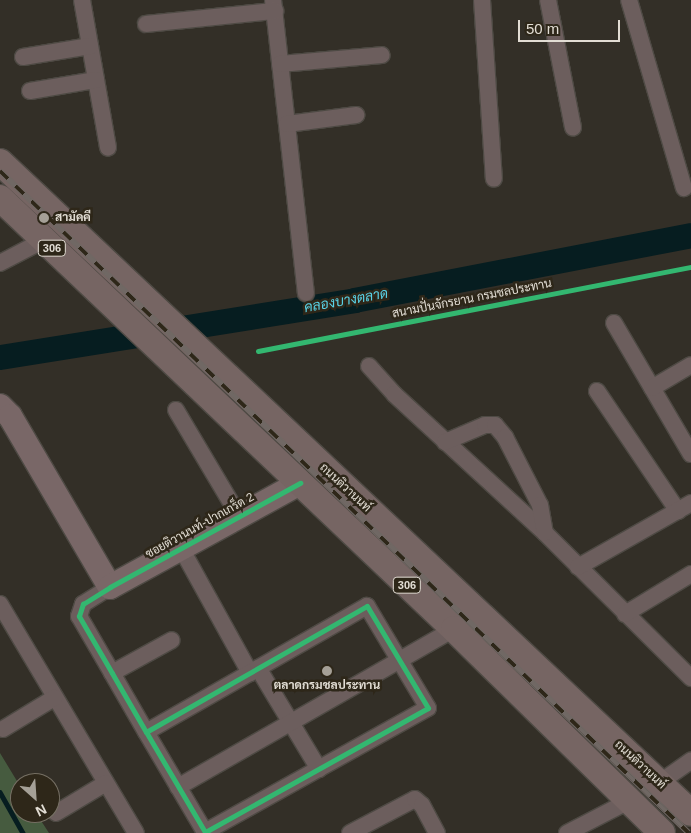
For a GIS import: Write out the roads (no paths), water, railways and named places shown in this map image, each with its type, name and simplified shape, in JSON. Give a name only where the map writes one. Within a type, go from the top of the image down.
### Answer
[{"type":"main road","name":"ถนนติวานนท์","points":[[0,162],[691,813]]},
{"type":"main road","name":"306","points":[[0,198],[454,629],[662,833]]},
{"type":"main road","points":[[629,800],[659,783]]},
{"type":"street","points":[[82,0],[108,148]]},
{"type":"street","points":[[482,0],[494,179]]},
{"type":"street","points":[[548,0],[573,128]]},
{"type":"street","points":[[629,0],[684,188]]},
{"type":"street","points":[[146,24],[274,5],[306,293]]},
{"type":"street","points":[[23,57],[90,46]]},
{"type":"street","points":[[280,64],[382,55]]},
{"type":"street","points":[[30,90],[96,80]]},
{"type":"street","points":[[287,124],[356,116]]},
{"type":"street","points":[[0,263],[44,240]]},
{"type":"street","points":[[614,323],[691,454]]},
{"type":"street","points":[[652,388],[691,365]]},
{"type":"street","points":[[369,366],[445,442],[545,533],[691,678]]},
{"type":"street","points":[[578,567],[684,507],[597,392]]},
{"type":"street","points":[[0,406],[10,416],[110,587],[83,604],[79,616],[146,732],[178,787],[205,832],[428,708],[367,606],[146,732]]},
{"type":"street","points":[[176,410],[239,516]]},
{"type":"street","points":[[445,442],[485,425],[495,425],[505,437],[540,505],[545,533]]},
{"type":"street","name":"ซอยติวานนท์-ปากเกร็ด 2","points":[[110,587],[300,483]]},
{"type":"street","points":[[181,548],[254,670],[319,769]]},
{"type":"street","points":[[626,614],[691,574]]},
{"type":"street","points":[[0,604],[6,629],[54,698],[136,833]]},
{"type":"street","points":[[178,787],[454,629]]},
{"type":"street","points":[[112,673],[172,640]]},
{"type":"street","points":[[3,729],[54,698]]},
{"type":"street","points":[[659,783],[691,761]]},
{"type":"street","points":[[60,811],[106,783]]},
{"type":"street","points":[[350,833],[415,799],[422,806],[437,833]]},
{"type":"street","points":[[567,833],[629,800]]},
{"type":"waterway","name":"คลองบางตลาด","points":[[0,357],[354,300],[691,235]]},
{"type":"waterway","points":[[0,792],[23,833]]},
{"type":"railway","points":[[0,171],[689,833]]},
{"type":"place","name":"สามัคคี","points":[[44,218]]},
{"type":"place","name":"ตลาดกรมชลประทาน","points":[[327,671]]}]
